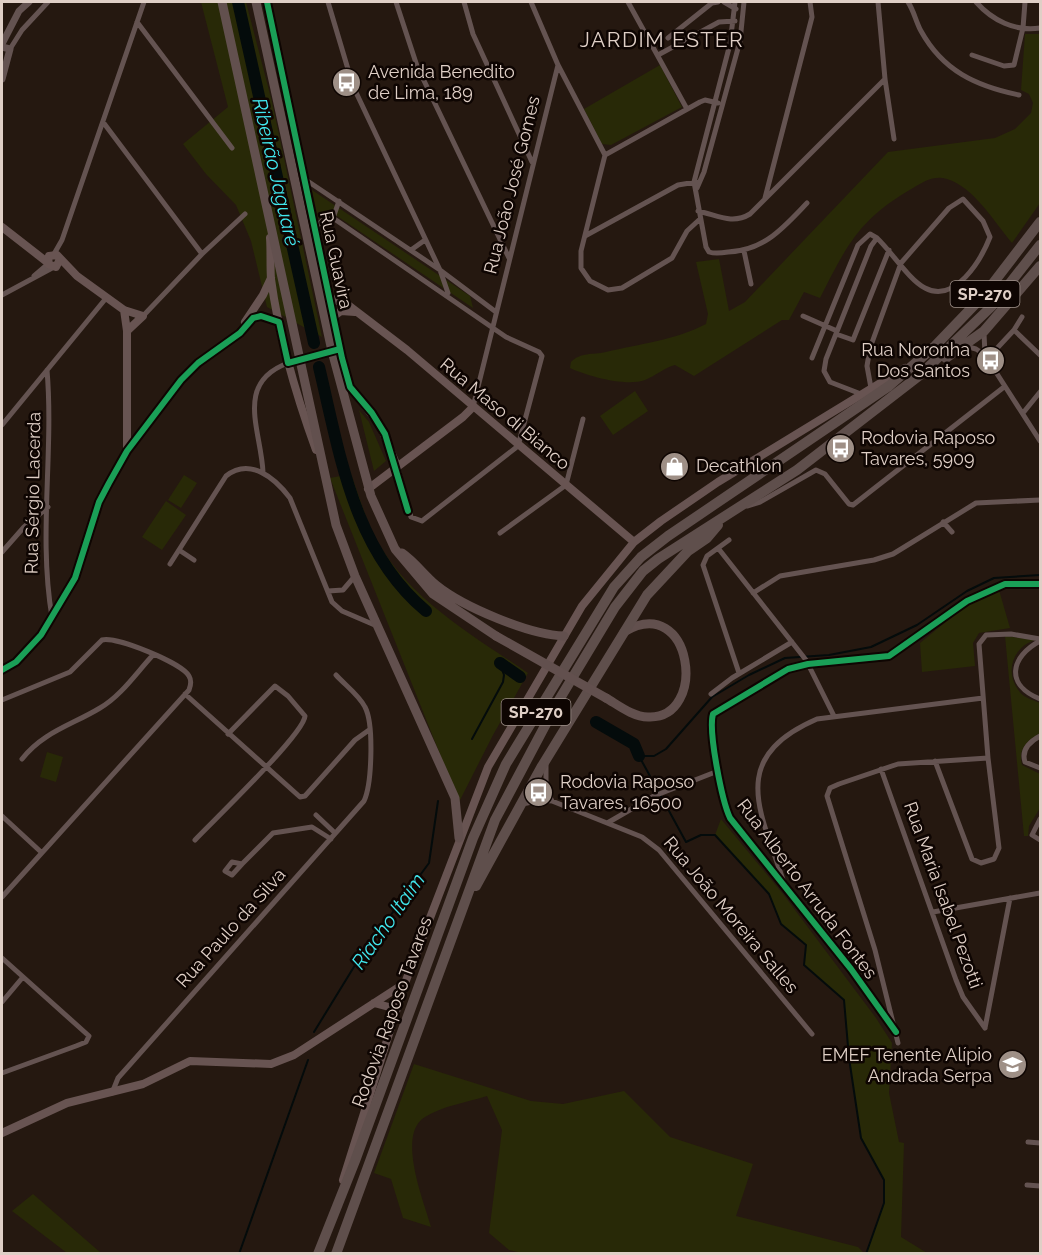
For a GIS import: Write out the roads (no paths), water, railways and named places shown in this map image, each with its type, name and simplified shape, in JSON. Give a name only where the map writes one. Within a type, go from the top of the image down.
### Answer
[{"type":"highway","points":[[222,2],[268,213],[305,359],[322,466],[336,525],[355,576],[455,798],[459,838]]},
{"type":"highway","points":[[256,2],[317,259],[332,351],[368,489],[395,549],[433,594],[496,636],[606,698],[646,717],[660,716],[680,700],[685,687],[682,646],[675,636],[656,624],[642,624],[622,633]]},
{"type":"highway","name":"Rodovia Raposo Tavares","points":[[318,1254],[491,797],[530,722],[614,587],[641,557],[668,536],[857,409],[921,358],[984,295],[1041,222]]},
{"type":"highway","name":"Rodovia Raposo Tavares","points":[[336,1253],[495,820],[513,781],[615,607],[643,571],[797,470],[920,375],[992,306],[1041,245]]},
{"type":"highway","points":[[920,375],[984,331],[1041,266]]},
{"type":"highway","points":[[452,934],[520,804],[622,633],[647,595],[688,551],[707,538],[723,518]]},
{"type":"highway","points":[[395,549],[411,560],[435,584],[463,602],[545,636],[564,636]]},
{"type":"main road","name":"Rua Guavira","points":[[267,2],[314,228],[317,259],[334,316],[332,351],[350,387],[385,434],[397,466]]},
{"type":"main road","points":[[268,213],[271,278],[284,346],[300,407],[322,466]]},
{"type":"main road","points":[[2,227],[124,310],[143,316],[127,331]]},
{"type":"main road","points":[[230,339],[246,321],[271,278]]},
{"type":"main road","name":"Rua Maso di Bianco","points":[[330,298],[348,305],[407,350],[472,408],[634,542]]},
{"type":"main road","points":[[124,310],[127,331],[127,451]]},
{"type":"main road","points":[[334,316],[343,311],[355,312]]},
{"type":"main road","points":[[127,451],[189,371],[254,318],[261,316],[279,322]]},
{"type":"main road","points":[[284,346],[305,359]]},
{"type":"main road","points":[[288,363],[332,351]]},
{"type":"main road","points":[[338,1205],[348,1158],[405,983],[488,767],[564,636],[593,591],[634,542],[687,502],[921,358]]},
{"type":"main road","points":[[368,489],[464,417],[472,408]]},
{"type":"main road","points":[[2,1132],[67,1102],[143,1084],[190,1061],[278,1062],[294,1055],[405,983]]},
{"type":"main road","points":[[374,1003],[386,1006],[395,1015]]},
{"type":"street","points":[[10,49],[2,45],[19,11],[29,2]]},
{"type":"street","points":[[2,79],[10,49],[34,15],[48,2]]},
{"type":"street","points":[[2,295],[33,277],[53,261],[63,240],[144,2]]},
{"type":"street","points":[[327,2],[353,86],[440,270],[448,295]]},
{"type":"street","points":[[396,2],[417,66],[509,258]]},
{"type":"street","points":[[464,2],[473,34],[533,164]]},
{"type":"street","points":[[531,2],[558,65],[605,155],[580,262],[584,275],[594,285],[612,290],[622,288],[667,262],[687,231],[700,219]]},
{"type":"street","points":[[628,2],[687,109]]},
{"type":"street","points":[[668,38],[712,3],[718,2]]},
{"type":"street","points":[[724,2],[743,11]]},
{"type":"street","points":[[697,188],[701,182],[723,104],[742,23],[744,2]]},
{"type":"street","points":[[765,200],[812,17],[810,2]]},
{"type":"street","points":[[878,2],[885,79],[894,139]]},
{"type":"street","points":[[908,2],[936,55],[947,66],[976,83],[1019,95]]},
{"type":"street","points":[[976,2],[986,13],[1004,24],[1023,28],[1041,28]]},
{"type":"street","points":[[972,55],[1004,66],[1014,65],[1023,28],[1025,2]]},
{"type":"street","points":[[734,5],[730,44],[694,182],[697,188],[698,211],[706,247],[709,252],[716,253],[744,251],[775,236],[807,203]]},
{"type":"street","points":[[137,22],[232,148]]},
{"type":"street","points":[[658,55],[720,22],[742,23]]},
{"type":"street","name":"Rua João José Gomes","points":[[472,408],[558,65]]},
{"type":"street","points":[[698,211],[740,220],[765,200],[885,79]]},
{"type":"street","points":[[717,93],[726,92]]},
{"type":"street","points":[[605,155],[705,100],[723,104]]},
{"type":"street","points":[[103,122],[202,254]]},
{"type":"street","points":[[303,178],[440,270],[496,312]]},
{"type":"street","points":[[585,236],[678,185],[701,182]]},
{"type":"street","points":[[333,218],[339,201]]},
{"type":"street","points":[[812,358],[858,245],[870,234],[877,238],[889,250],[901,263],[924,288],[940,292],[951,290],[979,259],[990,237],[989,230],[968,202],[958,201],[901,263],[870,348],[867,366],[871,388]]},
{"type":"street","points":[[143,316],[202,254],[246,214]]},
{"type":"street","points":[[314,228],[322,221],[333,218],[492,327],[539,352],[542,356],[518,446]]},
{"type":"street","points":[[861,394],[830,382],[825,377],[826,359],[867,254],[877,238]]},
{"type":"street","points":[[411,250],[425,240]]},
{"type":"street","points":[[803,316],[853,340],[889,250]]},
{"type":"street","points":[[744,251],[751,284]]},
{"type":"street","points":[[2,425],[107,297]]},
{"type":"street","points":[[986,357],[1014,330],[1022,316]]},
{"type":"street","points":[[1014,330],[1041,355]]},
{"type":"street","points":[[984,331],[986,357]]},
{"type":"street","points":[[964,346],[976,349],[986,357],[1041,441]]},
{"type":"street","points":[[263,472],[253,400],[264,377],[274,368],[288,363]]},
{"type":"street","name":"Rua Sérgio Lacerda","points":[[47,370],[51,416],[46,582],[52,617]]},
{"type":"street","points":[[739,508],[760,502],[814,470],[825,474],[849,504],[853,505],[1004,387]]},
{"type":"street","points":[[1023,413],[1041,392]]},
{"type":"street","points":[[500,533],[566,485],[583,419]]},
{"type":"street","name":"Rua Guavira","points":[[397,466],[412,520],[422,521],[518,446]]},
{"type":"street","points":[[2,670],[27,652],[52,617],[75,578],[99,502],[127,451]]},
{"type":"street","points":[[170,564],[226,476],[240,469],[263,472],[282,486],[290,498],[336,607],[377,626]]},
{"type":"street","points":[[753,593],[780,576],[874,560],[893,554],[976,503],[1041,500]]},
{"type":"street","points":[[2,552],[24,527],[48,507]]},
{"type":"street","points":[[943,522],[952,532]]},
{"type":"street","points":[[729,540],[705,560],[704,573],[739,673]]},
{"type":"street","points":[[718,548],[807,662],[834,716]]},
{"type":"street","points":[[178,550],[194,560]]},
{"type":"street","points":[[328,591],[343,590],[355,576]]},
{"type":"street","points":[[807,662],[889,656],[967,601],[1005,584],[1041,584]]},
{"type":"street","points":[[935,761],[969,854],[975,862],[981,863],[994,859],[999,848],[988,758],[979,644],[986,635],[994,633],[1041,640]]},
{"type":"street","points":[[2,700],[70,672],[102,640],[119,640],[153,655],[185,671],[190,680],[190,686],[185,694],[3,892]]},
{"type":"street","points":[[1041,640],[1023,651],[1016,670],[1016,678],[1025,691],[1041,699]]},
{"type":"street","points":[[711,694],[739,673],[792,642]]},
{"type":"street","points":[[22,759],[32,746],[46,735],[100,709],[113,699],[153,655]]},
{"type":"street","name":"Rua Alberto Arruda Fontes","points":[[807,662],[776,673],[713,714],[711,720],[724,806],[729,818],[851,969],[896,1032]]},
{"type":"street","points":[[185,694],[300,797],[305,796],[355,741],[369,730],[365,706],[336,675]]},
{"type":"street","points":[[195,840],[265,767],[304,722],[303,713],[277,686],[272,687],[228,734]]},
{"type":"street","points":[[786,890],[759,806],[757,775],[763,759],[774,747],[798,728],[834,716],[983,698]]},
{"type":"street","name":"Rua Paulo da Silva","points":[[112,1093],[118,1078],[363,801],[370,782],[369,730]]},
{"type":"street","points":[[1041,736],[1028,745],[1024,751],[1024,758],[1025,762],[1041,768]]},
{"type":"street","points":[[898,1043],[875,950],[827,796],[830,788],[898,764],[988,758]]},
{"type":"street","points":[[545,760],[546,789],[552,801]]},
{"type":"street","name":"Rua Maria Isabel Pezotti","points":[[881,769],[963,997],[985,1028],[1010,898]]},
{"type":"street","points":[[609,822],[654,796],[718,771]]},
{"type":"street","name":"Rua João Moreira Salles","points":[[520,804],[542,800],[552,801],[642,837],[659,850],[812,1034]]},
{"type":"street","points":[[316,815],[333,836]]},
{"type":"street","points":[[2,816],[41,852]]},
{"type":"street","points":[[1041,819],[1032,835],[1036,840],[1041,840]]},
{"type":"street","points":[[242,864],[273,833],[312,827],[333,836]]},
{"type":"street","points":[[933,912],[1041,893]]},
{"type":"street","points":[[2,958],[89,1036],[86,1042],[2,1073]]},
{"type":"street","points":[[2,1002],[24,976]]},
{"type":"street","points":[[1028,1142],[1041,1143]]},
{"type":"street","points":[[1027,1185],[1041,1186]]},
{"type":"waterway","name":"Ribeirão Jaguaré","points":[[238,2],[314,343]]},
{"type":"waterway","name":"Ribeirão Jaguaré","points":[[319,367],[343,466],[366,530],[381,559],[401,587],[426,611]]},
{"type":"waterway","name":"Ribeirão Jaguaré","points":[[866,1254],[884,1203],[884,1180],[861,1138],[849,1058],[844,1000],[804,965],[806,945],[781,924],[769,894],[715,835],[701,835],[686,842],[639,756],[654,756],[666,749],[712,697],[749,675],[785,658],[829,655],[871,647],[917,625],[967,591],[994,578],[1040,575]]},
{"type":"waterway","name":"Riacho Itaim","points":[[472,739],[503,682],[504,675],[500,663]]},
{"type":"waterway","name":"Ribeirão Jaguaré","points":[[500,663],[520,677]]},
{"type":"waterway","name":"Ribeirão Jaguaré","points":[[596,722],[634,744],[639,756]]},
{"type":"waterway","name":"Riacho Itaim","points":[[314,1032],[360,957],[429,863],[438,801]]},
{"type":"waterway","name":"Riacho Itaim","points":[[239,1254],[308,1060]]},
{"type":"place","name":"Avenida Benedito de Lima, 189","points":[[347,82]]},
{"type":"place","name":"Rua Noronha Dos Santos","points":[[991,360]]},
{"type":"place","name":"Rodovia Raposo Tavares, 5909","points":[[840,448]]},
{"type":"place","name":"Decathlon","points":[[675,466]]},
{"type":"place","name":"Rodovia Raposo Tavares, 16500","points":[[539,792]]},
{"type":"place","name":"EMEF Tenente Alípio Andrada Serpa","points":[[1013,1065]]},
{"type":"district","name":"JARDIM ESTER","points":[[662,40]]}]
